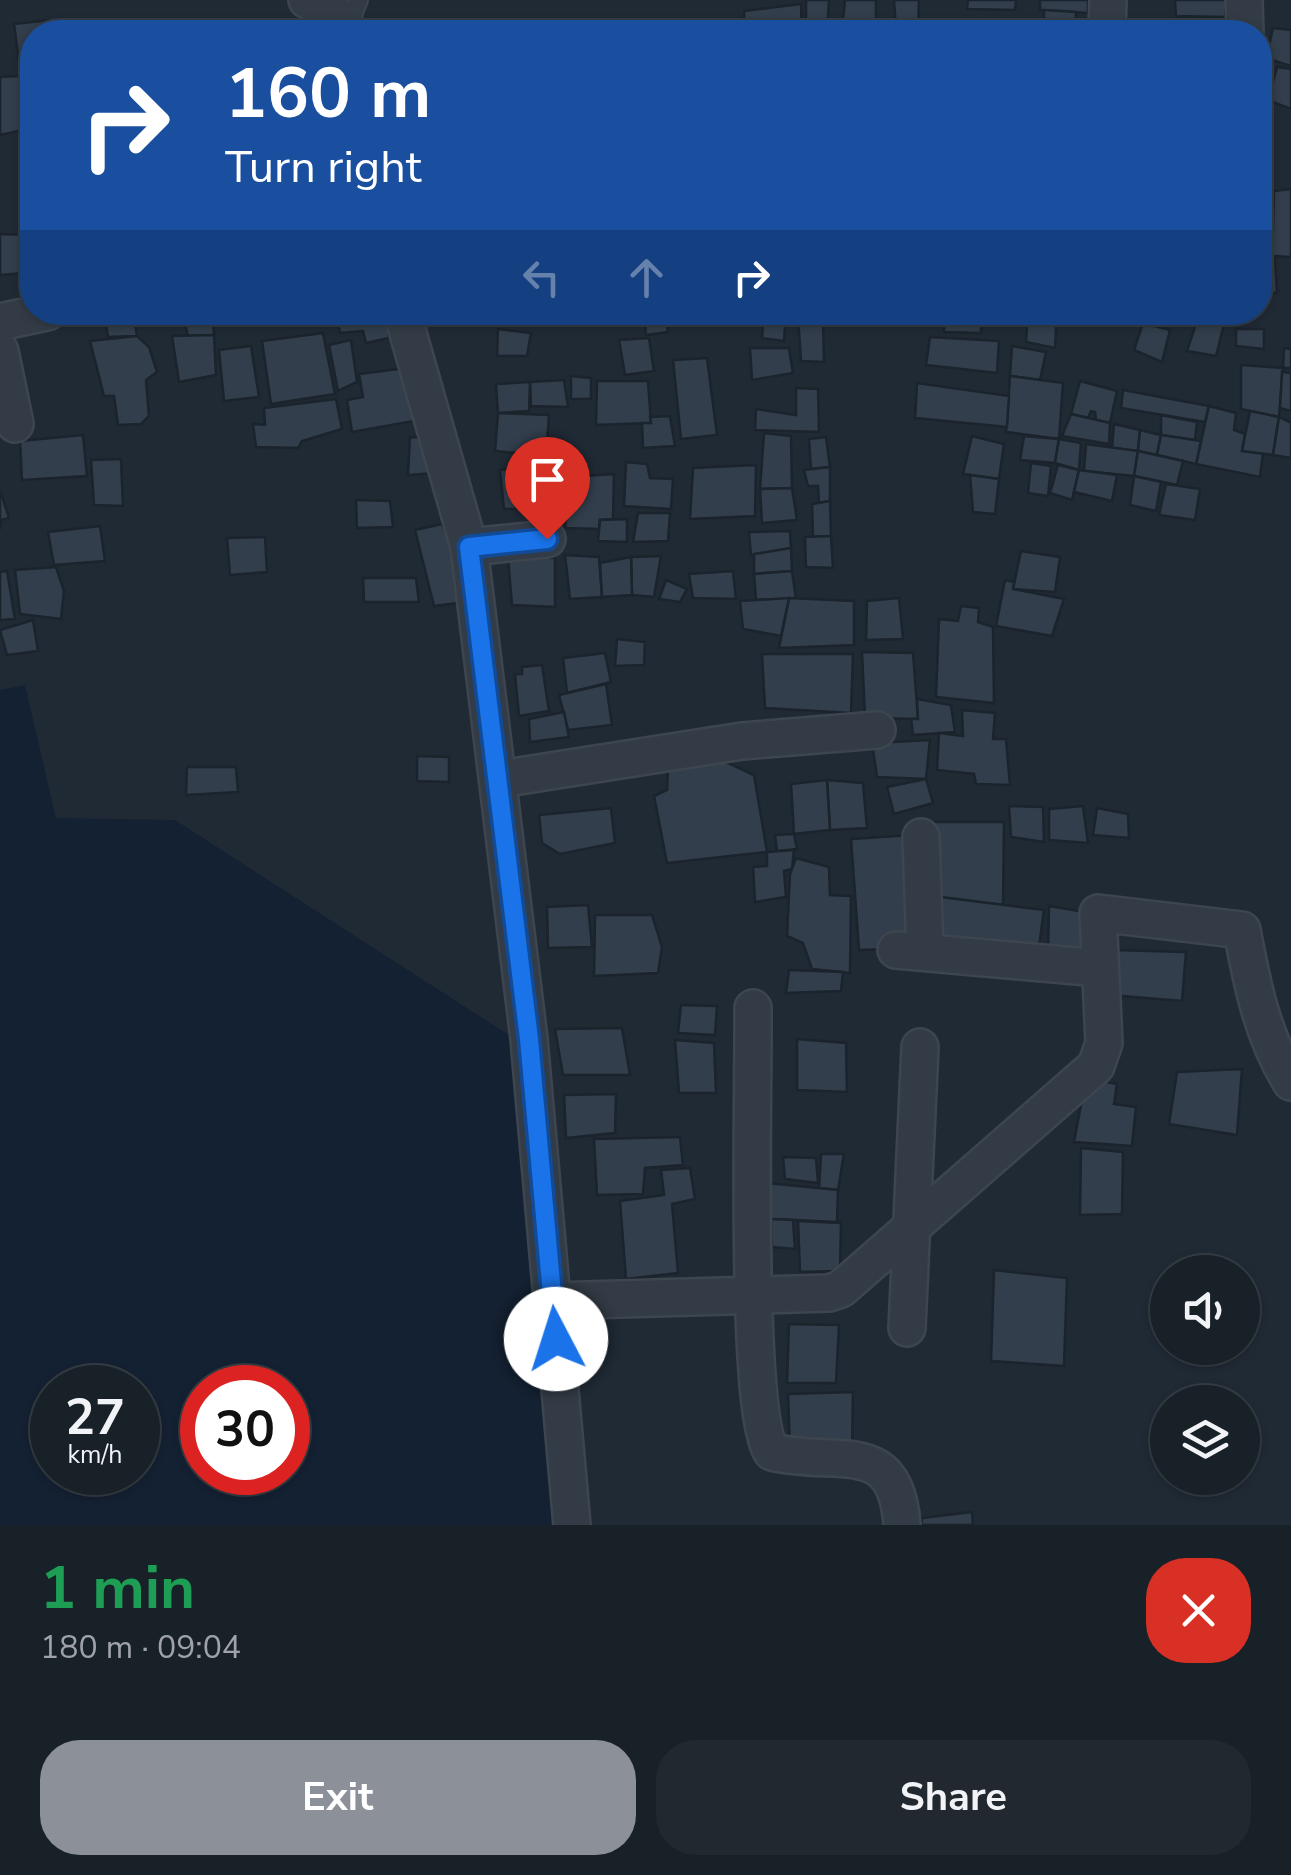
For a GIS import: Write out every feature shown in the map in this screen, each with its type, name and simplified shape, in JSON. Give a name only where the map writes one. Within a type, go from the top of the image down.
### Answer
[{"type":"street","points":[[307,0],[352,20]]},
{"type":"street","points":[[406,325],[469,547],[500,779],[572,1525]]},
{"type":"street","points":[[0,351],[15,424]]},
{"type":"street","points":[[469,547],[547,539]]},
{"type":"street","points":[[500,779],[742,742],[878,730]]},
{"type":"street","points":[[921,838],[911,951],[1099,968]]},
{"type":"street","points":[[552,1302],[835,1292],[1096,1066],[1104,1043],[1098,914],[1242,930],[1254,998],[1276,1057],[1291,1082]]},
{"type":"street","points":[[753,1008],[759,1418],[764,1442],[772,1452],[784,1455],[851,1460],[881,1468],[894,1479],[900,1495],[902,1525]]},
{"type":"street","points":[[907,1328],[920,1048]]},
{"type":"water","points":[[25,685],[56,818],[175,820],[515,1039],[552,1525],[0,1525],[0,690]]},
{"type":"building","points":[[806,0],[829,0],[828,20],[806,20]]},
{"type":"building","points":[[845,0],[876,0],[876,20],[843,20]]},
{"type":"building","points":[[894,0],[919,0],[918,20],[895,20]]},
{"type":"building","points":[[968,0],[1016,0],[1015,10],[967,9]]},
{"type":"building","points":[[1040,0],[1088,0],[1088,13],[1040,10]]},
{"type":"building","points":[[1175,0],[1226,0],[1225,17],[1176,16]]},
{"type":"building","points":[[801,4],[802,20],[744,20],[744,11]]},
{"type":"building","points":[[1044,10],[1076,12],[1076,20],[1044,20]]},
{"type":"building","points":[[20,23],[20,70],[14,24]]},
{"type":"building","points":[[1273,28],[1291,30],[1291,66],[1272,60]]},
{"type":"building","points":[[1277,67],[1291,69],[1291,109],[1272,102]]},
{"type":"building","points":[[19,76],[20,131],[0,135],[0,77]]},
{"type":"building","points":[[1291,189],[1291,257],[1272,256],[1274,191]]},
{"type":"building","points":[[0,234],[20,235],[20,273],[0,275]]},
{"type":"building","points":[[1272,259],[1275,259],[1277,293],[1272,293]]},
{"type":"building","points":[[106,325],[135,325],[137,336],[108,337]]},
{"type":"building","points":[[185,325],[213,325],[214,335],[188,336]]},
{"type":"building","points":[[338,325],[387,325],[389,338],[366,343],[363,331],[340,333]]},
{"type":"building","points":[[645,325],[667,325],[668,332],[646,335]]},
{"type":"building","points":[[763,325],[785,325],[784,341],[762,338]]},
{"type":"building","points":[[798,325],[823,325],[824,362],[801,361]]},
{"type":"building","points":[[944,325],[981,325],[981,333],[944,332]]},
{"type":"building","points":[[1027,325],[1056,325],[1055,348],[1026,342]]},
{"type":"building","points":[[1142,325],[1170,330],[1162,362],[1134,350]]},
{"type":"building","points":[[1196,325],[1224,325],[1216,356],[1187,351]]},
{"type":"building","points":[[498,329],[531,333],[527,356],[497,356]]},
{"type":"building","points":[[1236,329],[1264,329],[1264,349],[1236,346]]},
{"type":"building","points":[[323,333],[335,394],[271,404],[262,341]]},
{"type":"building","points":[[214,335],[216,375],[179,382],[172,336]]},
{"type":"building","points":[[137,336],[149,347],[157,372],[146,380],[149,416],[141,424],[118,425],[114,396],[104,396],[90,341]]},
{"type":"building","points":[[930,337],[999,341],[997,373],[926,365]]},
{"type":"building","points":[[649,338],[654,371],[625,375],[619,340]]},
{"type":"building","points":[[351,340],[357,382],[338,391],[329,345]]},
{"type":"building","points":[[251,346],[259,397],[224,401],[219,350]]},
{"type":"building","points":[[1012,346],[1046,352],[1040,380],[1010,376]]},
{"type":"building","points":[[750,348],[789,348],[793,373],[752,380]]},
{"type":"building","points":[[1284,348],[1291,349],[1291,368],[1283,368]]},
{"type":"building","points":[[707,358],[717,435],[681,439],[673,360]]},
{"type":"building","points":[[1241,365],[1283,368],[1279,417],[1241,409]]},
{"type":"building","points":[[406,368],[414,421],[352,432],[347,400],[363,397],[359,374]]},
{"type":"building","points":[[1282,372],[1291,373],[1291,411],[1280,408]]},
{"type":"building","points":[[571,376],[591,378],[591,399],[571,399]]},
{"type":"building","points":[[1010,376],[1063,383],[1059,439],[1006,432]]},
{"type":"building","points":[[564,380],[568,407],[531,406],[530,382]]},
{"type":"building","points":[[597,381],[648,381],[651,423],[596,425]]},
{"type":"building","points":[[1080,381],[1117,391],[1110,423],[1096,420],[1095,412],[1091,411],[1088,418],[1071,414]]},
{"type":"building","points":[[530,382],[529,411],[498,413],[496,384]]},
{"type":"building","points":[[917,383],[1009,396],[1007,427],[915,418]]},
{"type":"building","points":[[796,388],[818,389],[819,432],[755,430],[756,409],[796,415]]},
{"type":"building","points":[[1123,390],[1209,406],[1205,422],[1121,408]]},
{"type":"building","points":[[336,399],[342,429],[302,441],[298,448],[256,447],[253,424],[265,425],[264,408]]},
{"type":"building","points":[[1209,406],[1236,413],[1234,430],[1245,434],[1242,451],[1263,453],[1260,477],[1196,464]]},
{"type":"building","points":[[1250,411],[1279,417],[1273,455],[1242,451]]},
{"type":"building","points":[[498,413],[549,415],[546,456],[495,451]]},
{"type":"building","points":[[1071,414],[1110,423],[1109,444],[1062,436]]},
{"type":"building","points":[[1161,415],[1197,422],[1195,440],[1161,435]]},
{"type":"building","points":[[670,416],[675,446],[643,448],[642,423],[651,423],[650,417]]},
{"type":"building","points":[[1279,417],[1291,423],[1291,458],[1273,455]]},
{"type":"building","points":[[1114,424],[1140,430],[1138,451],[1112,448]]},
{"type":"building","points":[[1140,430],[1161,435],[1157,455],[1138,451]]},
{"type":"building","points":[[764,433],[791,436],[792,488],[760,489]]},
{"type":"building","points":[[83,435],[87,476],[22,480],[20,441]]},
{"type":"building","points":[[1161,435],[1201,441],[1196,464],[1157,455]]},
{"type":"building","points":[[972,436],[1004,444],[999,479],[963,474]]},
{"type":"building","points":[[1024,436],[1059,439],[1055,463],[1020,460]]},
{"type":"building","points":[[410,437],[433,438],[436,473],[408,475]]},
{"type":"building","points":[[826,437],[830,467],[811,469],[809,439]]},
{"type":"building","points":[[1059,439],[1081,443],[1079,470],[1055,463]]},
{"type":"building","points":[[1086,444],[1138,451],[1134,476],[1084,471]]},
{"type":"building","points":[[1138,451],[1183,461],[1177,485],[1134,476]]},
{"type":"building","points":[[121,459],[123,506],[94,505],[91,460]]},
{"type":"building","points":[[626,462],[647,464],[650,478],[673,479],[671,509],[624,506]]},
{"type":"building","points":[[1031,463],[1051,466],[1048,496],[1028,493]]},
{"type":"building","points":[[550,464],[555,508],[504,509],[500,470]]},
{"type":"building","points":[[756,465],[755,516],[690,519],[693,468]]},
{"type":"building","points":[[1058,465],[1079,470],[1072,500],[1050,493]]},
{"type":"building","points":[[830,467],[830,501],[819,503],[818,486],[808,486],[804,470]]},
{"type":"building","points":[[1079,470],[1117,475],[1112,501],[1074,492]]},
{"type":"building","points":[[614,474],[613,519],[600,520],[599,529],[565,528],[571,477]]},
{"type":"building","points":[[970,475],[999,479],[995,514],[973,512]]},
{"type":"building","points":[[1134,476],[1161,482],[1156,511],[1130,505]]},
{"type":"building","points":[[1166,484],[1200,489],[1195,520],[1159,515]]},
{"type":"building","points":[[792,488],[797,520],[762,523],[760,489]]},
{"type":"building","points":[[0,490],[9,518],[1,520],[0,530]]},
{"type":"building","points":[[356,500],[390,501],[393,527],[357,528]]},
{"type":"building","points":[[830,501],[831,536],[813,537],[812,504]]},
{"type":"building","points":[[638,513],[670,513],[668,541],[633,542]]},
{"type":"building","points":[[627,519],[627,542],[598,541],[600,520]]},
{"type":"building","points":[[442,524],[463,573],[465,602],[434,606],[415,530]]},
{"type":"building","points":[[100,526],[105,561],[54,565],[48,532]]},
{"type":"building","points":[[790,531],[791,548],[751,556],[749,532]]},
{"type":"building","points":[[831,536],[833,568],[806,567],[805,537]]},
{"type":"building","points":[[265,537],[267,572],[230,575],[227,538]]},
{"type":"building","points":[[791,548],[792,571],[754,574],[754,554]]},
{"type":"building","points":[[1021,551],[1060,557],[1055,592],[1013,589]]},
{"type":"building","points":[[565,555],[599,557],[602,597],[570,599]]},
{"type":"building","points":[[661,556],[654,597],[632,595],[631,557]]},
{"type":"building","points":[[508,557],[555,558],[555,607],[512,605]]},
{"type":"building","points":[[631,557],[632,595],[602,597],[600,563]]},
{"type":"building","points":[[56,567],[64,591],[61,619],[20,614],[15,570]]},
{"type":"building","points":[[7,571],[15,619],[0,620],[0,572]]},
{"type":"building","points":[[733,571],[736,599],[693,598],[689,574]]},
{"type":"building","points":[[792,571],[796,599],[756,600],[754,574]]},
{"type":"building","points":[[363,578],[416,578],[419,602],[364,602]]},
{"type":"building","points":[[666,580],[687,589],[680,602],[659,599]]},
{"type":"building","points":[[1005,580],[1014,582],[1013,589],[1064,599],[1052,636],[996,626]]},
{"type":"building","points":[[789,598],[854,601],[854,645],[779,648]]},
{"type":"building","points":[[789,598],[781,636],[743,629],[740,601]]},
{"type":"building","points":[[899,598],[903,639],[866,640],[867,601]]},
{"type":"building","points":[[961,606],[979,608],[978,622],[993,627],[994,703],[936,697],[939,619],[958,621]]},
{"type":"building","points":[[33,620],[38,651],[7,655],[0,630]]},
{"type":"building","points":[[617,639],[645,642],[644,665],[615,666]]},
{"type":"building","points":[[862,652],[913,653],[918,719],[865,718]]},
{"type":"building","points":[[605,653],[611,682],[567,693],[563,658]]},
{"type":"building","points":[[762,654],[853,654],[851,713],[765,708]]},
{"type":"building","points":[[542,665],[549,711],[519,716],[515,674],[522,674],[522,667]]},
{"type":"building","points":[[606,684],[612,725],[568,730],[559,695]]},
{"type":"building","points":[[917,699],[951,705],[955,732],[913,735],[911,719],[918,719]]},
{"type":"building","points":[[962,710],[995,713],[993,739],[1006,739],[1010,785],[976,784],[974,774],[937,770],[939,733],[963,736]]},
{"type":"building","points":[[564,712],[569,737],[530,742],[529,719]]},
{"type":"building","points":[[930,740],[926,779],[877,777],[872,743]]},
{"type":"building","points":[[417,756],[449,757],[449,782],[417,781]]},
{"type":"building","points":[[724,761],[754,775],[767,852],[667,863],[654,796],[667,790],[668,769]]},
{"type":"building","points":[[187,767],[236,767],[238,792],[186,795]]},
{"type":"building","points":[[926,779],[933,803],[894,814],[887,787]]},
{"type":"building","points":[[827,780],[863,783],[867,828],[830,830]]},
{"type":"building","points":[[827,780],[830,830],[794,834],[791,784]]},
{"type":"building","points":[[1009,806],[1043,807],[1044,842],[1011,837]]},
{"type":"building","points":[[1083,806],[1088,843],[1049,840],[1049,809]]},
{"type":"building","points":[[611,808],[615,843],[560,854],[542,843],[539,815]]},
{"type":"building","points":[[1097,808],[1128,814],[1129,838],[1093,835]]},
{"type":"building","points":[[929,822],[1004,822],[1003,905],[929,896]]},
{"type":"building","points":[[794,834],[797,849],[777,851],[775,835]]},
{"type":"building","points":[[912,835],[916,948],[859,950],[851,839]]},
{"type":"building","points":[[794,850],[792,869],[784,871],[786,897],[755,902],[753,867],[767,866],[767,852]]},
{"type":"building","points":[[796,858],[829,867],[830,895],[851,896],[850,973],[812,969],[803,943],[787,936],[790,874]]},
{"type":"building","points":[[941,897],[1044,910],[1038,955],[939,943]]},
{"type":"building","points":[[588,905],[592,947],[548,948],[547,907]]},
{"type":"building","points":[[1049,906],[1096,914],[1094,957],[1048,953]]},
{"type":"building","points":[[595,915],[652,915],[662,947],[658,973],[594,976]]},
{"type":"building","points":[[1112,950],[1186,952],[1182,1001],[1110,995]]},
{"type":"building","points":[[789,970],[843,972],[841,991],[786,993]]},
{"type":"building","points":[[681,1005],[717,1006],[715,1035],[678,1033]]},
{"type":"building","points":[[622,1028],[630,1075],[563,1075],[555,1029]]},
{"type":"building","points":[[797,1039],[846,1043],[847,1092],[797,1090]]},
{"type":"building","points":[[675,1040],[714,1043],[716,1093],[679,1093]]},
{"type":"building","points":[[1242,1069],[1237,1135],[1169,1124],[1177,1072]]},
{"type":"building","points":[[1086,1078],[1117,1084],[1114,1104],[1136,1107],[1132,1146],[1074,1142]]},
{"type":"building","points":[[616,1094],[615,1133],[566,1138],[564,1095]]},
{"type":"building","points":[[680,1137],[683,1165],[645,1168],[643,1194],[597,1195],[594,1139]]},
{"type":"building","points":[[1081,1148],[1123,1152],[1122,1214],[1080,1215]]},
{"type":"building","points":[[821,1154],[844,1154],[838,1190],[819,1188]]},
{"type":"building","points":[[783,1157],[816,1158],[818,1183],[785,1179]]},
{"type":"building","points":[[690,1168],[695,1199],[672,1204],[678,1273],[626,1279],[620,1201],[664,1195],[661,1170]]},
{"type":"building","points":[[767,1183],[838,1190],[837,1222],[771,1219]]},
{"type":"building","points":[[771,1219],[793,1220],[795,1249],[772,1247]]},
{"type":"building","points":[[798,1221],[841,1223],[840,1271],[800,1272]]},
{"type":"building","points":[[994,1270],[1067,1278],[1064,1366],[991,1361]]},
{"type":"building","points":[[789,1324],[839,1325],[836,1383],[787,1383]]},
{"type":"building","points":[[853,1392],[852,1452],[790,1450],[788,1394]]},
{"type":"building","points":[[972,1512],[973,1525],[921,1525],[922,1518]]},
{"type":"route","points":[[547,539],[469,547],[529,1039],[556,1339]]}]
